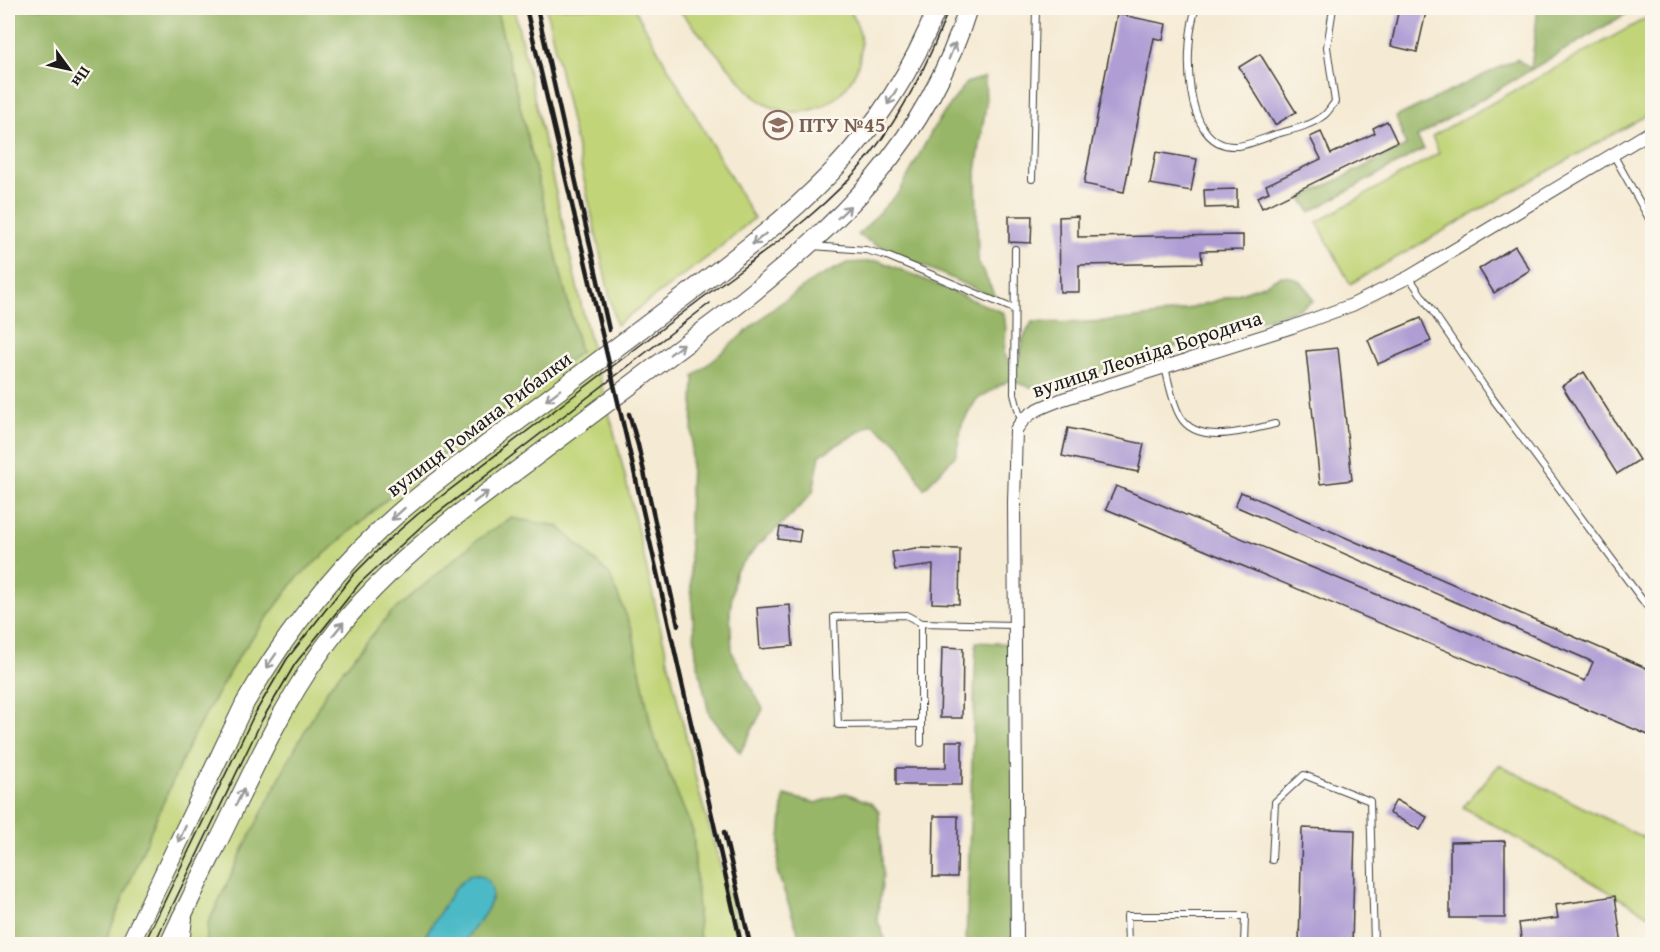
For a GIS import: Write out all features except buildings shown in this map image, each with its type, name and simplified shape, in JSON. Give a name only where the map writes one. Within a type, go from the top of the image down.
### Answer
[{"type":"main road","name":"вулиця Романа Рибалки","points":[[130,945],[245,703],[267,666],[318,597],[371,538],[409,504],[759,240],[822,183],[863,137],[888,104],[927,32],[937,8]]},
{"type":"main road","points":[[169,945],[262,751],[294,691],[314,660],[362,600],[419,546],[456,516],[731,310],[808,246],[882,171],[908,136],[948,62],[968,8]]},
{"type":"main road","points":[[179,945],[182,918]]},
{"type":"street","name":"вулиця Леоніда Бородича","points":[[1017,945],[1015,446],[1016,430],[1021,421],[1030,412],[1063,399],[1292,327],[1352,305],[1409,277],[1653,131]]},
{"type":"lane","points":[[1032,179],[1036,8]]},
{"type":"lane","points":[[1196,8],[1190,29],[1190,94],[1196,114],[1208,135],[1235,147],[1299,127],[1323,116],[1335,102],[1327,47],[1333,8]]},
{"type":"lane","points":[[1614,156],[1653,224]]},
{"type":"lane","points":[[808,246],[866,250],[887,256],[1014,309]]},
{"type":"lane","points":[[1015,249],[1014,394],[1021,421]]},
{"type":"lane","points":[[1409,277],[1490,396],[1653,613]]},
{"type":"lane","points":[[1164,367],[1180,415],[1186,424],[1201,432],[1217,434],[1275,424]]},
{"type":"lane","points":[[921,724],[838,725],[834,617],[906,615],[921,623],[1016,625]]},
{"type":"lane","points":[[921,623],[921,743]]},
{"type":"lane","points":[[1272,860],[1275,802],[1304,776],[1370,801],[1374,945]]},
{"type":"lane","points":[[1128,945],[1127,916],[1245,916],[1244,945]]},
{"type":"green space","points":[[8,8],[496,8],[580,352],[403,485],[296,579],[238,657],[192,738],[104,944],[8,944]]},
{"type":"green space","points":[[496,8],[514,8],[584,317],[620,455],[699,792],[743,944],[700,944],[693,832],[652,732],[632,629],[511,518],[477,541],[390,614],[329,687],[242,852],[208,924],[206,944],[104,944],[192,738],[238,657],[296,579],[403,485],[580,352]]},
{"type":"green space","points":[[546,8],[634,8],[754,218],[712,254],[616,325]]},
{"type":"green space","points":[[677,8],[848,8],[859,29],[861,50],[856,70],[845,88],[830,102],[811,110],[790,112],[767,105],[748,89]]},
{"type":"green space","points":[[1538,8],[1636,8],[1417,137],[1424,149],[1310,212],[1301,198],[1406,146],[1396,117],[1517,59],[1531,69]]},
{"type":"green space","points":[[1652,15],[1652,112],[1350,284],[1317,222],[1439,153],[1432,136]]},
{"type":"green space","points":[[985,77],[986,104],[976,172],[978,261],[996,298],[858,235],[900,191],[934,127],[966,83]]},
{"type":"green space","points":[[880,261],[1004,313],[1006,330],[1004,353],[1011,364],[1021,357],[1023,339],[1032,322],[1106,321],[1160,315],[1221,299],[1284,276],[1294,278],[1303,284],[1313,301],[1299,309],[1073,381],[1045,387],[1030,387],[1009,380],[976,400],[962,424],[956,455],[924,489],[900,445],[872,424],[820,455],[813,492],[791,516],[758,545],[735,572],[730,612],[732,652],[763,709],[740,753],[709,714],[696,655],[691,594],[689,520],[694,376],[771,310],[815,279],[847,263]]},
{"type":"green space","points":[[511,518],[558,526],[609,574],[632,629],[652,732],[693,832],[700,944],[206,944],[208,924],[242,852],[329,687],[390,614],[477,540]]},
{"type":"green space","points":[[976,642],[1016,644],[1017,944],[966,944]]},
{"type":"green space","points":[[1499,765],[1652,842],[1652,917],[1463,807]]},
{"type":"green space","points":[[846,793],[871,803],[879,811],[883,877],[877,919],[887,944],[802,944],[777,871],[784,795],[816,803]]},
{"type":"water","points":[[470,875],[484,877],[490,884],[492,892],[488,908],[478,923],[462,944],[420,944],[455,888]]},
{"type":"tram line","points":[[144,944],[254,715],[287,659],[353,575],[418,514],[765,251],[831,197],[870,155],[894,121],[925,66],[949,8]]},
{"type":"tram line","points":[[154,944],[262,720],[295,664],[360,583],[426,522],[710,303]]},
{"type":"railway","points":[[526,8],[741,944]]},
{"type":"railway","points":[[537,8],[609,330]]},
{"type":"railway","points":[[629,414],[678,625]]},
{"type":"railway","points":[[724,832],[750,944]]},
{"type":"place","name":"ПТУ №45","points":[[778,125]]}]
